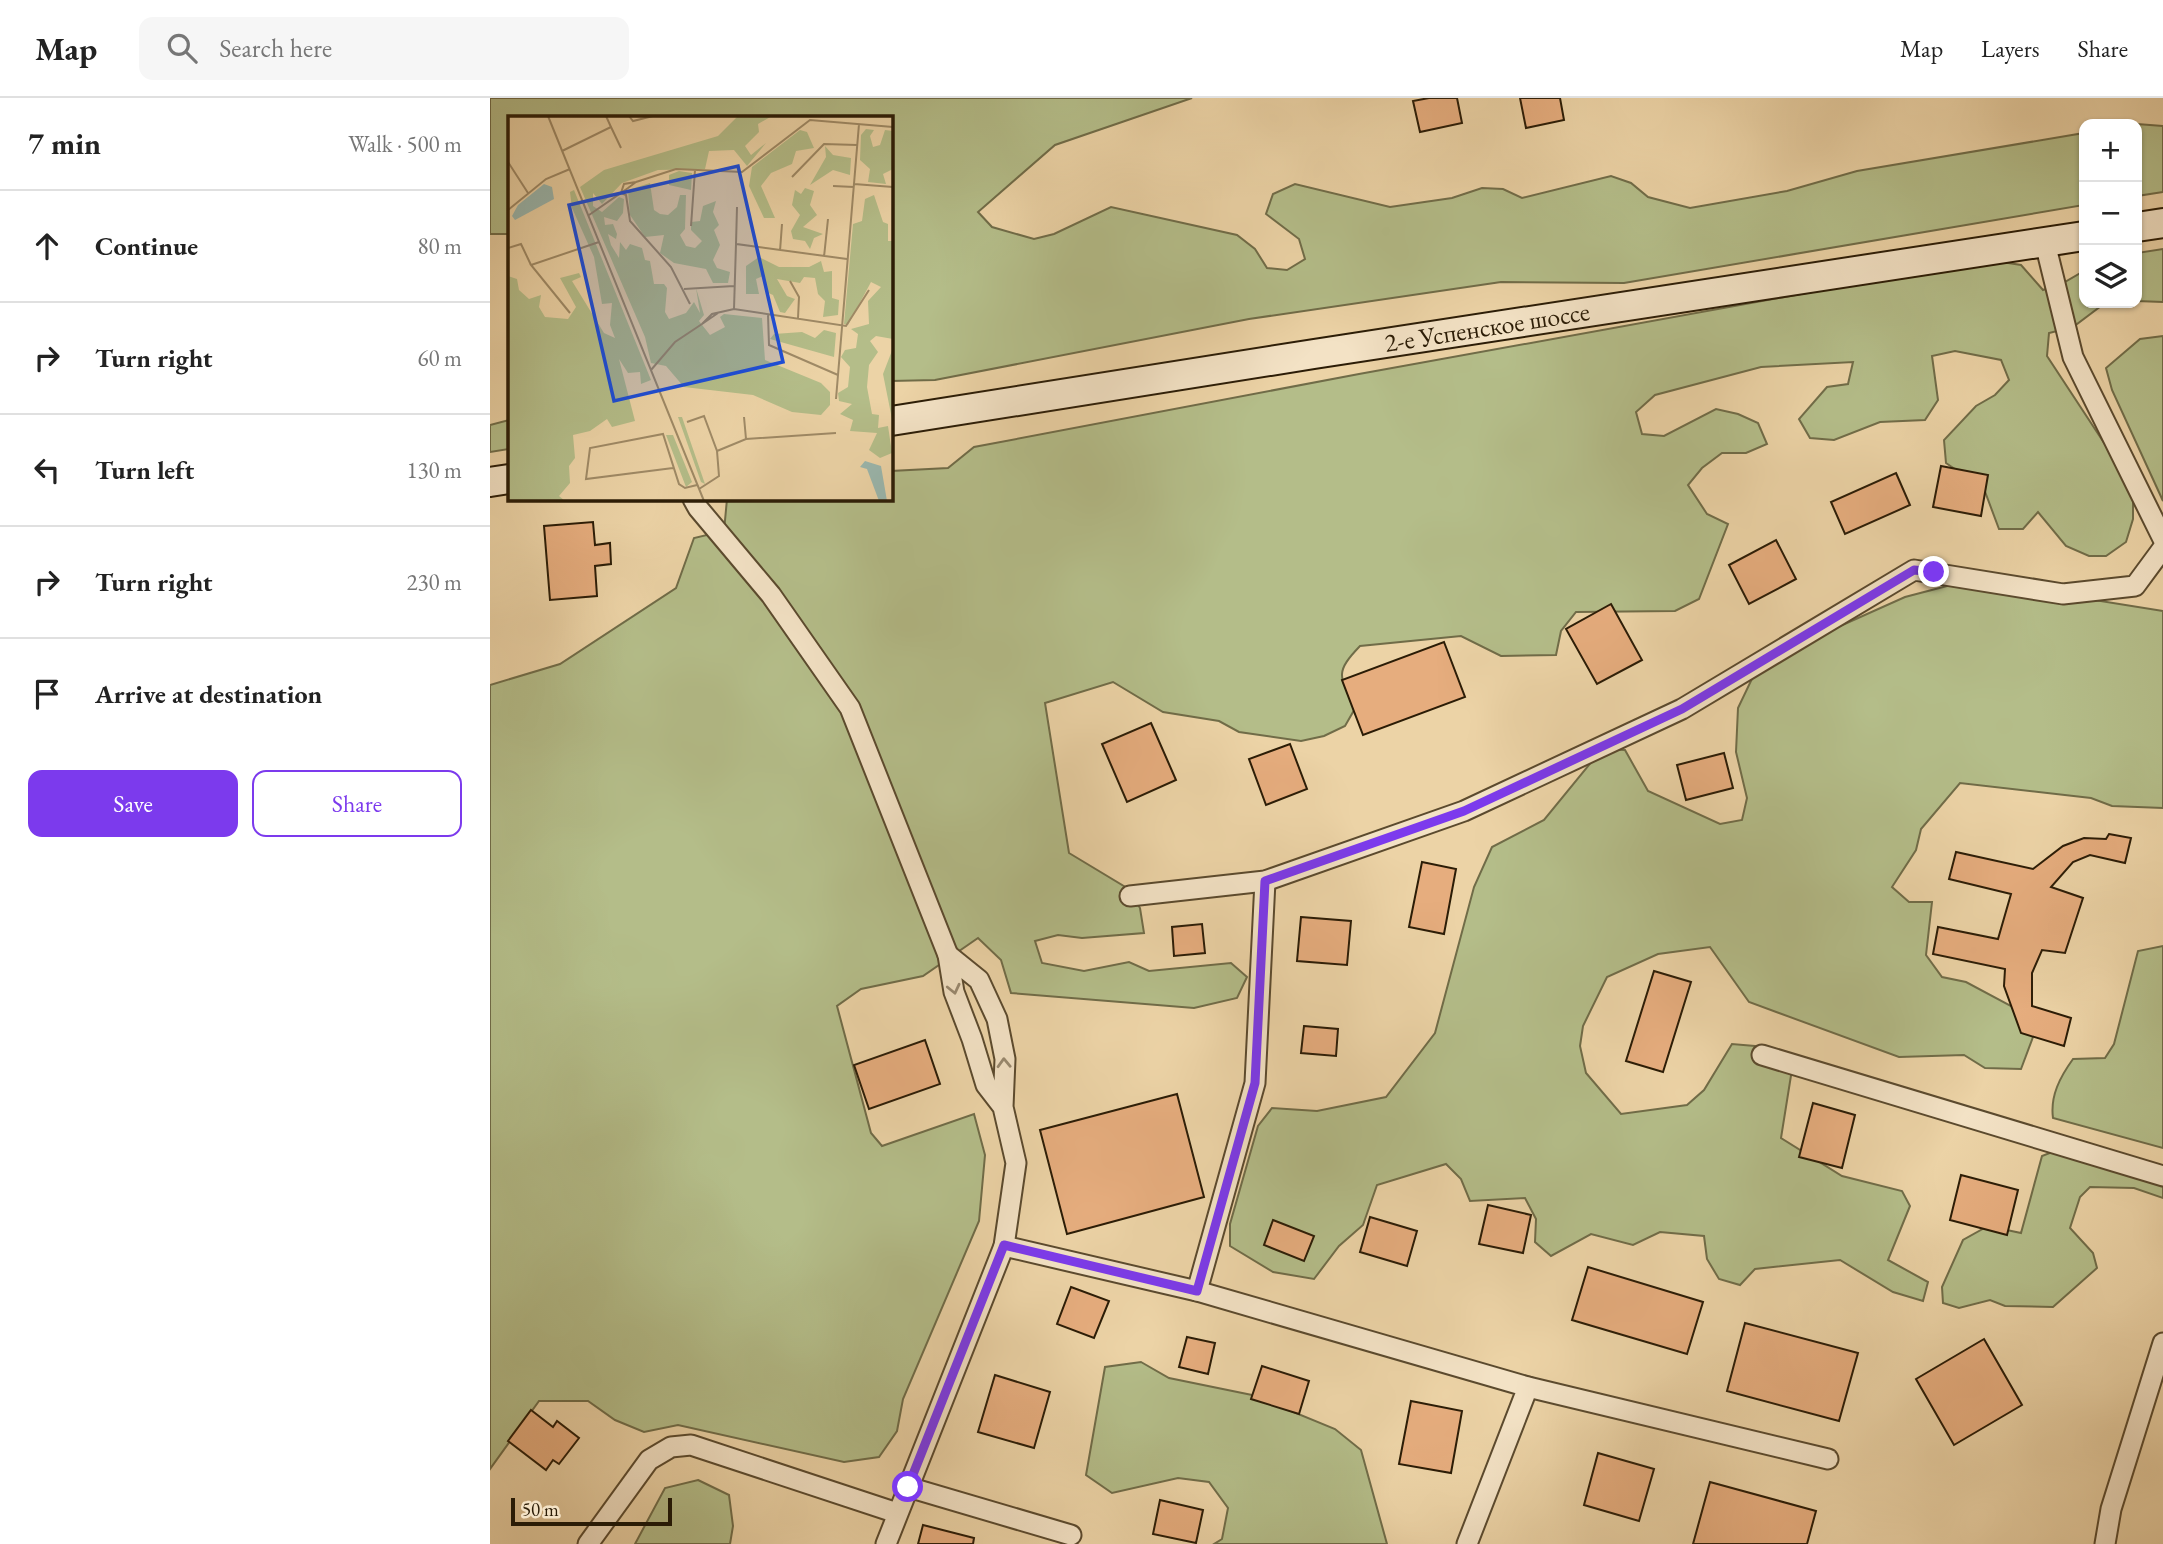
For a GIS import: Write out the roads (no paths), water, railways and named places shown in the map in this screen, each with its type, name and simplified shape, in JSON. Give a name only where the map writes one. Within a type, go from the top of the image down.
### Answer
[{"type":"main road","points":[[2142,226],[2163,223]]},
{"type":"main road","name":"2-е Успенское шоссе","points":[[892,421],[2079,237]]},
{"type":"main road","points":[[490,482],[508,479]]},
{"type":"street","points":[[2045,243],[2073,357],[2163,539]]},
{"type":"street","points":[[694,500],[698,508],[771,595],[850,708],[948,955],[954,992],[986,1086],[1003,1107]]},
{"type":"street","points":[[1130,896],[1265,881],[1464,811],[1682,709],[1914,570],[2063,594],[2135,586],[2163,548]]},
{"type":"street","points":[[1197,1291],[1255,1083],[1265,881]]},
{"type":"street","points":[[886,1544],[1004,1245],[1016,1163],[1003,1107],[1005,1059],[997,1019],[979,980],[948,955]]},
{"type":"street","points":[[1762,1055],[2163,1176]]},
{"type":"street","points":[[1004,1245],[1197,1291],[1528,1387],[1828,1459]]},
{"type":"street","points":[[2105,1544],[2111,1509],[2163,1343]]},
{"type":"street","points":[[1466,1544],[1528,1387]]},
{"type":"street","points":[[587,1544],[649,1460],[671,1447],[691,1445],[897,1514]]},
{"type":"street","points":[[908,1487],[1071,1535]]}]
